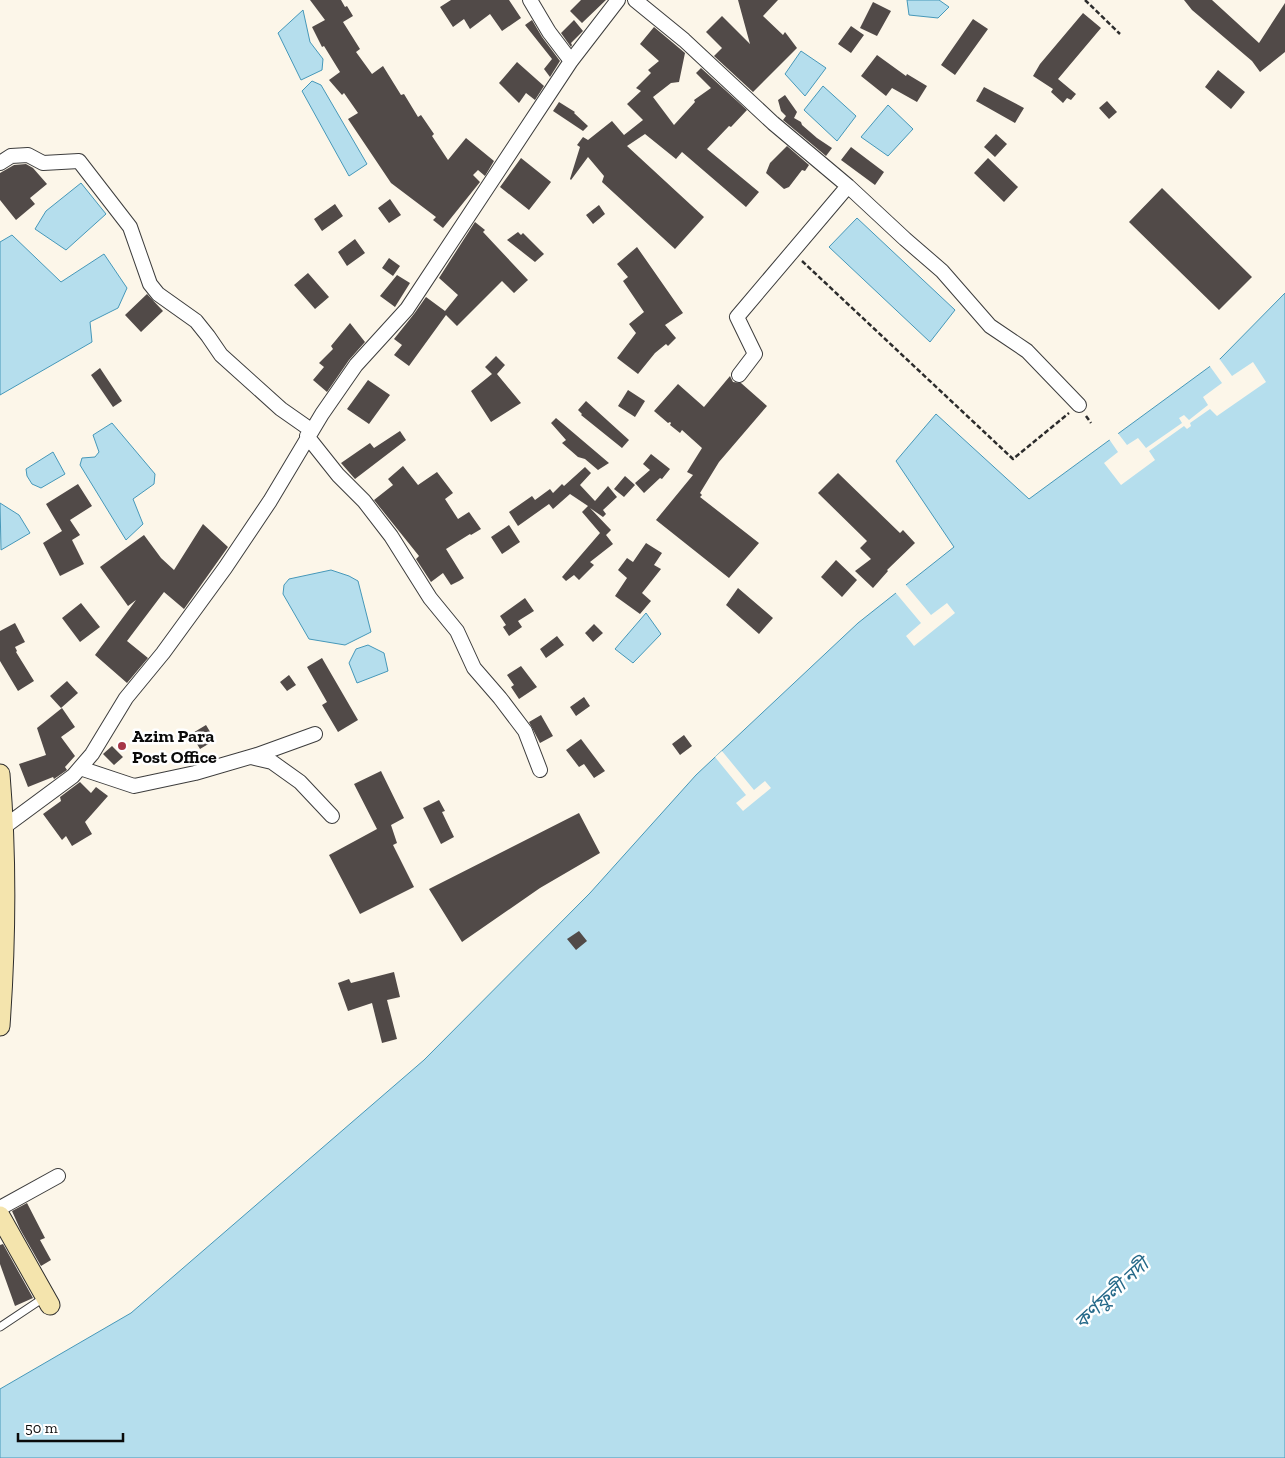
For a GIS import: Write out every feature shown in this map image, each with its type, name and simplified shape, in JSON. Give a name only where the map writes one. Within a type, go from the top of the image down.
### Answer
[{"type":"main road","points":[[0,774],[4,827],[5,910],[0,1026]]},
{"type":"main road","points":[[0,1216],[47,1301]]},
{"type":"street","points":[[530,0],[549,32],[571,61]]},
{"type":"street","points":[[4,827],[72,776],[92,754],[126,698],[163,653],[270,502],[309,433],[356,365],[407,309],[571,61],[618,0]]},
{"type":"street","points":[[634,0],[684,40],[773,123],[848,186],[942,271],[990,326],[1027,351],[1079,406]]},
{"type":"street","points":[[0,163],[11,156],[28,155],[43,163],[79,161],[130,228],[150,284],[158,294],[196,320],[221,356],[309,433],[338,475],[364,501],[391,536],[430,598],[457,631],[474,668],[525,731],[540,770]]},
{"type":"street","points":[[739,375],[755,354],[738,316],[848,186]]},
{"type":"street","points":[[80,768],[134,786],[195,774],[315,734]]},
{"type":"street","points":[[250,757],[272,762],[300,782],[332,816]]},
{"type":"street","points":[[0,1208],[58,1176]]},
{"type":"lane","points":[[0,1327],[47,1301]]},
{"type":"path","points":[[1085,0],[1120,34]]},
{"type":"path","points":[[792,252],[1013,459],[1079,406],[1091,423]]},
{"type":"water","points":[[907,0],[939,0],[949,7],[938,18],[909,15]]},
{"type":"water","points":[[303,10],[310,42],[323,59],[322,70],[301,80],[278,33]]},
{"type":"water","points":[[801,51],[826,68],[805,96],[785,74]]},
{"type":"water","points":[[312,81],[321,85],[367,164],[349,176],[302,91]]},
{"type":"water","points":[[823,86],[856,116],[837,141],[804,110]]},
{"type":"water","points":[[888,105],[913,129],[888,156],[861,137]]},
{"type":"water","points":[[81,183],[106,214],[66,250],[35,229],[46,211]]},
{"type":"water","points":[[857,218],[955,310],[930,342],[829,247]]},
{"type":"water","points":[[12,235],[61,282],[104,254],[127,288],[118,308],[90,322],[92,342],[0,395],[0,242]]},
{"type":"water","name":"কর্ণফুলী নদী","points":[[1285,293],[1285,1458],[0,1458],[0,1389],[131,1313],[424,1060],[590,893],[696,775],[858,623],[954,547],[896,461],[936,414],[1029,499],[1220,359]]},
{"type":"water","points":[[112,423],[155,474],[154,484],[133,499],[143,524],[126,540],[80,465],[82,458],[95,457],[99,452],[93,435]]},
{"type":"water","points":[[53,452],[65,474],[41,488],[32,484],[27,476],[26,469]]},
{"type":"water","points":[[0,503],[19,515],[30,533],[1,550]]},
{"type":"water","points":[[331,570],[358,581],[371,632],[345,645],[309,639],[283,594],[284,585],[289,579]]},
{"type":"water","points":[[646,613],[661,634],[633,663],[615,649]]},
{"type":"water","points":[[368,645],[384,653],[388,671],[357,683],[349,663],[356,649]]},
{"type":"pier","points":[[1218,357],[1232,376],[1253,362],[1266,382],[1217,416],[1210,409],[1190,423],[1191,426],[1187,429],[1184,426],[1149,451],[1155,460],[1121,485],[1104,463],[1118,452],[1109,439],[1117,432],[1127,445],[1138,438],[1146,448],[1182,423],[1179,418],[1184,415],[1189,420],[1208,405],[1203,397],[1222,383],[1209,365]]},
{"type":"pier","points":[[905,584],[931,615],[947,603],[955,613],[914,646],[906,636],[921,623],[895,592]]},
{"type":"pier","points":[[722,751],[754,790],[765,781],[771,788],[743,811],[736,803],[746,795],[715,757]]},
{"type":"building","points":[[310,0],[341,0],[345,7],[347,6],[353,16],[343,22],[360,49],[356,52],[372,74],[383,66],[401,95],[404,94],[418,117],[421,115],[448,160],[466,138],[494,161],[485,176],[478,170],[473,175],[480,182],[443,228],[433,220],[436,217],[391,183],[348,119],[358,113],[344,93],[342,95],[329,80],[340,72],[324,46],[322,47],[312,27],[325,20]]},
{"type":"building","points":[[451,0],[509,0],[521,18],[502,31],[490,14],[470,29],[464,19],[453,27],[440,7]]},
{"type":"building","points":[[581,0],[606,0],[582,23],[570,11]]},
{"type":"building","points":[[738,0],[778,0],[763,16],[783,35],[785,32],[797,48],[753,92],[714,56],[722,48],[706,32],[722,16],[750,44]]},
{"type":"building","points":[[1184,0],[1212,0],[1259,43],[1285,3],[1285,52],[1260,72],[1252,61],[1192,10]]},
{"type":"building","points":[[873,2],[891,11],[877,36],[860,28]]},
{"type":"building","points":[[1083,13],[1101,28],[1058,79],[1076,94],[1071,100],[1067,98],[1063,103],[1051,92],[1053,89],[1033,76],[1040,64]]},
{"type":"building","points":[[973,19],[988,29],[955,75],[941,65]]},
{"type":"building","points":[[532,20],[560,61],[550,77],[544,69],[552,59],[525,25]]},
{"type":"building","points":[[574,20],[583,31],[571,43],[571,47],[561,33]]},
{"type":"building","points":[[851,26],[864,35],[851,53],[838,44]]},
{"type":"building","points":[[654,27],[685,53],[679,82],[671,83],[653,97],[674,125],[695,102],[694,100],[711,88],[696,73],[701,68],[747,110],[707,149],[759,192],[746,207],[682,152],[676,159],[645,134],[627,146],[704,217],[675,249],[602,182],[604,176],[588,157],[570,179],[580,147],[577,145],[583,137],[588,140],[612,121],[624,135],[643,120],[627,104],[641,91],[636,88],[651,73],[648,70],[659,61],[640,44]]},
{"type":"building","points":[[877,55],[906,76],[907,74],[927,86],[917,102],[892,88],[886,96],[861,76]]},
{"type":"building","points":[[517,62],[544,86],[535,100],[526,93],[519,103],[499,83]]},
{"type":"building","points":[[1218,70],[1245,92],[1231,109],[1205,87]]},
{"type":"building","points":[[984,87],[1024,108],[1015,123],[976,101]]},
{"type":"building","points":[[785,95],[797,112],[794,118],[832,148],[826,156],[783,120],[786,116],[781,111],[778,100]]},
{"type":"building","points":[[1107,101],[1117,112],[1109,119],[1099,108]]},
{"type":"building","points":[[559,102],[575,112],[588,126],[583,131],[553,111]]},
{"type":"building","points":[[996,134],[1007,144],[995,157],[984,147]]},
{"type":"building","points":[[787,146],[809,165],[805,171],[802,170],[789,187],[784,189],[766,173],[770,163]]},
{"type":"building","points":[[851,147],[884,172],[875,185],[841,160]]},
{"type":"building","points":[[521,158],[551,182],[529,210],[500,187]]},
{"type":"building","points":[[988,158],[1018,187],[1004,202],[974,173]]},
{"type":"building","points":[[26,164],[33,168],[47,184],[30,198],[35,204],[16,220],[0,200],[0,173],[14,165]]},
{"type":"building","points":[[1162,188],[1252,277],[1219,310],[1129,222]]},
{"type":"building","points":[[390,199],[401,215],[389,223],[378,208]]},
{"type":"building","points":[[335,204],[343,216],[322,231],[314,219]]},
{"type":"building","points":[[599,205],[605,214],[593,224],[586,215]]},
{"type":"building","points":[[475,222],[485,230],[483,232],[528,280],[514,293],[502,281],[457,326],[446,315],[409,366],[394,355],[402,345],[394,339],[426,297],[445,311],[458,295],[439,278]]},
{"type":"building","points":[[518,232],[521,235],[523,233],[544,254],[535,262],[507,240]]},
{"type":"building","points":[[355,239],[365,253],[347,266],[338,252]]},
{"type":"building","points":[[637,247],[683,313],[665,325],[676,338],[668,346],[666,344],[655,353],[638,374],[617,358],[636,333],[629,324],[644,312],[623,281],[628,277],[617,264]]},
{"type":"building","points":[[389,258],[400,266],[393,276],[382,268]]},
{"type":"building","points":[[308,273],[329,297],[315,309],[294,285]]},
{"type":"building","points":[[397,275],[410,283],[395,307],[380,296]]},
{"type":"building","points":[[147,294],[163,311],[141,332],[125,315]]},
{"type":"building","points":[[350,323],[365,342],[349,360],[327,392],[313,380],[324,367],[319,363],[333,349],[331,346]]},
{"type":"building","points":[[496,356],[505,365],[497,374],[521,403],[491,422],[471,391],[492,374],[485,367]]},
{"type":"building","points":[[100,368],[122,401],[113,407],[91,375]]},
{"type":"building","points":[[730,376],[733,382],[741,383],[767,406],[719,462],[700,493],[702,495],[700,497],[759,543],[729,578],[656,520],[693,475],[687,472],[702,448],[682,430],[680,433],[670,425],[670,422],[668,423],[654,411],[678,384],[704,407]]},
{"type":"building","points":[[368,380],[390,395],[369,424],[347,409]]},
{"type":"building","points":[[628,390],[645,401],[635,417],[618,406]]},
{"type":"building","points":[[586,401],[629,440],[622,448],[581,415],[578,410]]},
{"type":"building","points":[[556,418],[609,463],[598,470],[585,459],[578,457],[562,443],[566,440],[551,423]]},
{"type":"building","points":[[400,431],[406,440],[355,479],[341,463],[370,443],[374,448]]},
{"type":"building","points":[[651,454],[670,469],[662,479],[660,478],[644,493],[635,483],[650,470],[643,464]]},
{"type":"building","points":[[403,466],[418,485],[437,472],[453,493],[445,499],[458,519],[469,512],[481,529],[446,549],[464,578],[451,585],[443,573],[431,582],[416,559],[419,556],[374,500],[393,485],[388,479]]},
{"type":"building","points":[[585,467],[591,473],[580,485],[595,501],[608,486],[617,497],[603,510],[606,514],[603,517],[590,508],[611,530],[606,535],[613,544],[590,562],[594,565],[579,580],[574,575],[566,581],[562,577],[600,533],[582,512],[588,506],[570,494],[553,509],[549,504],[518,526],[509,512],[532,496],[535,500],[550,489],[553,493],[562,484],[564,486]]},
{"type":"building","points":[[838,473],[900,533],[903,530],[915,543],[887,570],[873,588],[855,571],[871,559],[860,548],[867,541],[818,493]]},
{"type":"building","points":[[625,476],[635,485],[624,497],[614,489]]},
{"type":"building","points":[[78,484],[92,506],[70,520],[80,535],[72,540],[84,564],[60,576],[43,543],[62,531],[46,504]]},
{"type":"building","points":[[203,524],[228,547],[184,609],[164,592],[127,641],[148,658],[127,683],[95,655],[136,600],[128,606],[100,567],[144,535],[161,558],[174,570]]},
{"type":"building","points":[[509,525],[520,542],[502,554],[491,537]]},
{"type":"building","points":[[646,543],[662,553],[654,565],[661,569],[642,593],[651,601],[640,614],[615,596],[627,578],[618,570],[627,558],[633,562]]},
{"type":"building","points":[[836,560],[857,580],[842,597],[821,577]]},
{"type":"building","points":[[738,588],[773,618],[759,634],[726,605]]},
{"type":"building","points":[[525,598],[534,611],[518,621],[522,627],[509,636],[503,627],[506,625],[500,616]]},
{"type":"building","points":[[81,603],[100,627],[80,642],[62,618]]},
{"type":"building","points":[[15,623],[25,642],[15,647],[16,652],[34,681],[18,691],[0,661],[0,631]]},
{"type":"building","points":[[594,624],[603,633],[593,642],[585,633]]},
{"type":"building","points":[[557,636],[564,645],[546,658],[540,649]]},
{"type":"building","points":[[322,658],[358,720],[338,732],[322,705],[327,702],[307,667]]},
{"type":"building","points":[[521,666],[537,687],[519,699],[511,687],[514,685],[507,675]]},
{"type":"building","points":[[289,675],[296,685],[287,691],[280,682]]},
{"type":"building","points":[[67,681],[78,693],[61,708],[50,696]]},
{"type":"building","points":[[584,697],[590,706],[576,716],[570,707]]},
{"type":"building","points":[[62,708],[75,727],[61,737],[75,756],[65,767],[67,770],[54,779],[53,777],[28,787],[19,764],[46,755],[37,728]]},
{"type":"building","points":[[541,715],[553,736],[540,743],[529,722]]},
{"type":"building","points":[[206,725],[215,740],[200,749],[191,734]]},
{"type":"building","points":[[684,735],[692,746],[680,755],[672,744]]},
{"type":"building","points":[[581,739],[605,771],[594,778],[584,764],[579,767],[566,750]]},
{"type":"building","points":[[112,746],[123,757],[114,765],[103,754]]},
{"type":"building","points":[[381,771],[404,818],[391,825],[397,843],[393,845],[414,887],[360,914],[329,855],[377,829],[354,784]]},
{"type":"building","points":[[80,782],[91,793],[96,787],[108,796],[85,822],[92,834],[72,846],[66,836],[62,840],[43,814],[61,801],[60,797]]},
{"type":"building","points":[[439,800],[445,811],[442,812],[454,837],[441,844],[423,808]]},
{"type":"building","points":[[579,813],[600,853],[540,888],[462,942],[429,889]]},
{"type":"building","points":[[579,931],[587,941],[576,950],[567,939]]},
{"type":"building","points":[[394,972],[400,997],[387,1000],[397,1039],[382,1043],[372,1003],[348,1011],[338,983],[349,979],[351,983]]},
{"type":"building","points":[[27,1203],[45,1238],[40,1240],[51,1260],[41,1266],[12,1211]]},
{"type":"building","points":[[3,1244],[33,1298],[15,1306],[0,1264],[0,1245]]},
{"type":"place","name":"Azim Para Post Office","points":[[122,746]]}]
